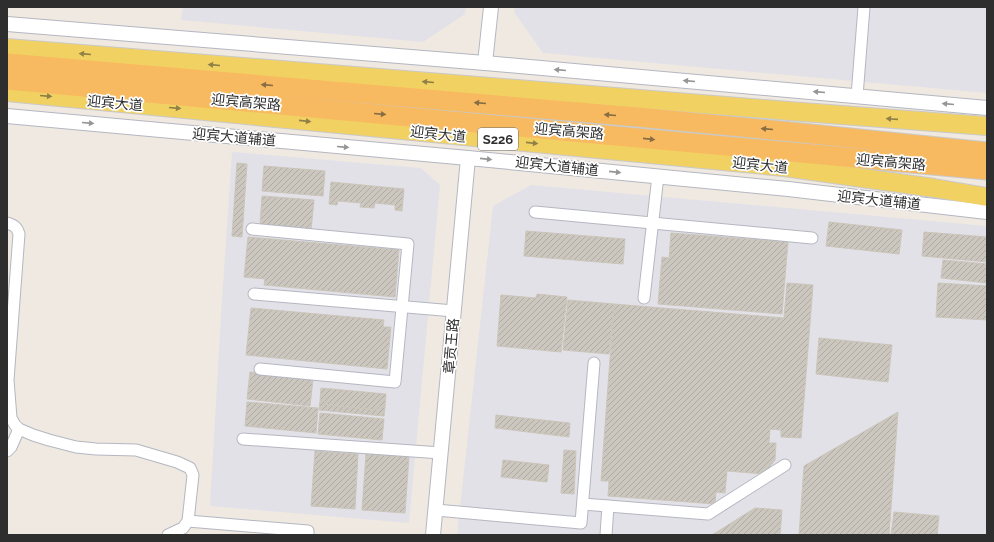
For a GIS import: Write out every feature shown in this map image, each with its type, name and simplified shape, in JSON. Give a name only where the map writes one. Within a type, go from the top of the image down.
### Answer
[{"type":"highway","name":"迎宾高架路","points":[[7,63],[637,117],[987,152]]},
{"type":"highway","name":"迎宾高架路","points":[[7,80],[987,170]]},
{"type":"highway","points":[[792,132],[918,137],[987,142]]},
{"type":"highway","points":[[791,153],[987,182]]},
{"type":"main road","points":[[7,48],[987,126]]},
{"type":"main road","name":"迎宾大道","points":[[7,92],[784,167],[987,197]]},
{"type":"street","points":[[485,63],[491,7]]},
{"type":"street","points":[[857,96],[864,7]]},
{"type":"street","points":[[7,24],[485,63],[987,108]]},
{"type":"street","name":"迎宾大道辅道","points":[[7,116],[658,176],[788,189],[987,212]]},
{"type":"street","name":"章贡王路","points":[[433,535],[468,158]]},
{"type":"street","points":[[644,298],[658,176]]},
{"type":"street","points":[[535,212],[812,238]]},
{"type":"street","points":[[7,223],[17,228],[19,234],[10,339],[8,380],[9,420],[19,429],[49,440],[76,447],[136,450],[177,462],[190,468],[193,475],[188,521],[183,528],[168,535]]},
{"type":"street","points":[[252,229],[408,244],[395,382],[260,369]]},
{"type":"street","points":[[254,294],[454,311]]},
{"type":"street","points":[[436,510],[581,523],[594,363]]},
{"type":"street","points":[[7,451],[19,429]]},
{"type":"street","points":[[243,439],[441,452]]},
{"type":"street","points":[[583,504],[708,514],[785,465]]},
{"type":"street","points":[[606,535],[608,506]]},
{"type":"street","points":[[188,521],[308,531],[308,535]]},
{"type":"shaded area","points":[[183,7],[466,7],[465,14],[423,42],[181,20]]},
{"type":"shaded area","points":[[515,7],[987,7],[987,93],[543,53],[514,12]]},
{"type":"shaded area","points":[[232,152],[421,168],[440,185],[409,523],[210,506]]},
{"type":"shaded area","points":[[531,185],[987,226],[987,535],[457,535],[493,206]]},
{"type":"building","points":[[237,163],[247,164],[242,237],[232,236]]},
{"type":"building","points":[[264,166],[325,171],[323,196],[262,191]]},
{"type":"building","points":[[331,182],[404,189],[402,211],[395,210],[395,205],[375,203],[374,208],[360,207],[361,203],[338,201],[337,205],[329,204]]},
{"type":"building","points":[[262,196],[314,200],[311,230],[260,225]]},
{"type":"building","points":[[829,222],[902,230],[899,254],[826,246]]},
{"type":"building","points":[[526,231],[625,239],[623,264],[524,256]]},
{"type":"building","points":[[924,232],[987,237],[987,262],[922,256]]},
{"type":"building","points":[[671,233],[788,242],[782,314],[658,304],[662,257],[669,258]]},
{"type":"building","points":[[248,237],[399,250],[395,297],[264,285],[265,279],[244,277]]},
{"type":"building","points":[[943,260],[987,264],[987,283],[941,278]]},
{"type":"building","points":[[787,283],[813,285],[801,438],[781,437],[781,430],[770,429],[769,443],[776,443],[775,460],[764,474],[727,471],[725,493],[716,492],[715,504],[608,496],[609,481],[601,481],[614,304],[784,318]]},
{"type":"building","points":[[938,283],[987,286],[987,320],[936,317]]},
{"type":"building","points":[[537,294],[567,297],[561,352],[497,346],[501,295],[536,298]]},
{"type":"building","points":[[568,300],[614,304],[609,354],[563,350]]},
{"type":"building","points":[[251,308],[384,320],[383,327],[391,327],[387,369],[246,355]]},
{"type":"building","points":[[819,338],[892,345],[888,382],[816,374]]},
{"type":"building","points":[[250,372],[313,379],[310,406],[247,399]]},
{"type":"building","points":[[321,388],[386,394],[385,407],[377,407],[377,410],[327,405],[327,402],[320,401]]},
{"type":"building","points":[[320,401],[327,402],[327,405],[377,410],[377,407],[385,407],[384,416],[319,410]]},
{"type":"building","points":[[247,402],[318,408],[316,433],[245,426]]},
{"type":"building","points":[[898,412],[889,535],[799,535],[804,466]]},
{"type":"building","points":[[320,413],[384,419],[382,440],[318,434]]},
{"type":"building","points":[[496,415],[570,423],[569,437],[495,428]]},
{"type":"building","points":[[564,450],[576,451],[574,494],[561,493]]},
{"type":"building","points":[[315,451],[358,454],[355,509],[311,506]]},
{"type":"building","points":[[366,454],[409,457],[405,513],[362,510]]},
{"type":"building","points":[[503,460],[549,465],[547,482],[501,477]]},
{"type":"building","points":[[755,508],[782,510],[780,535],[712,535]]},
{"type":"building","points":[[894,512],[939,516],[937,535],[891,535]]}]
